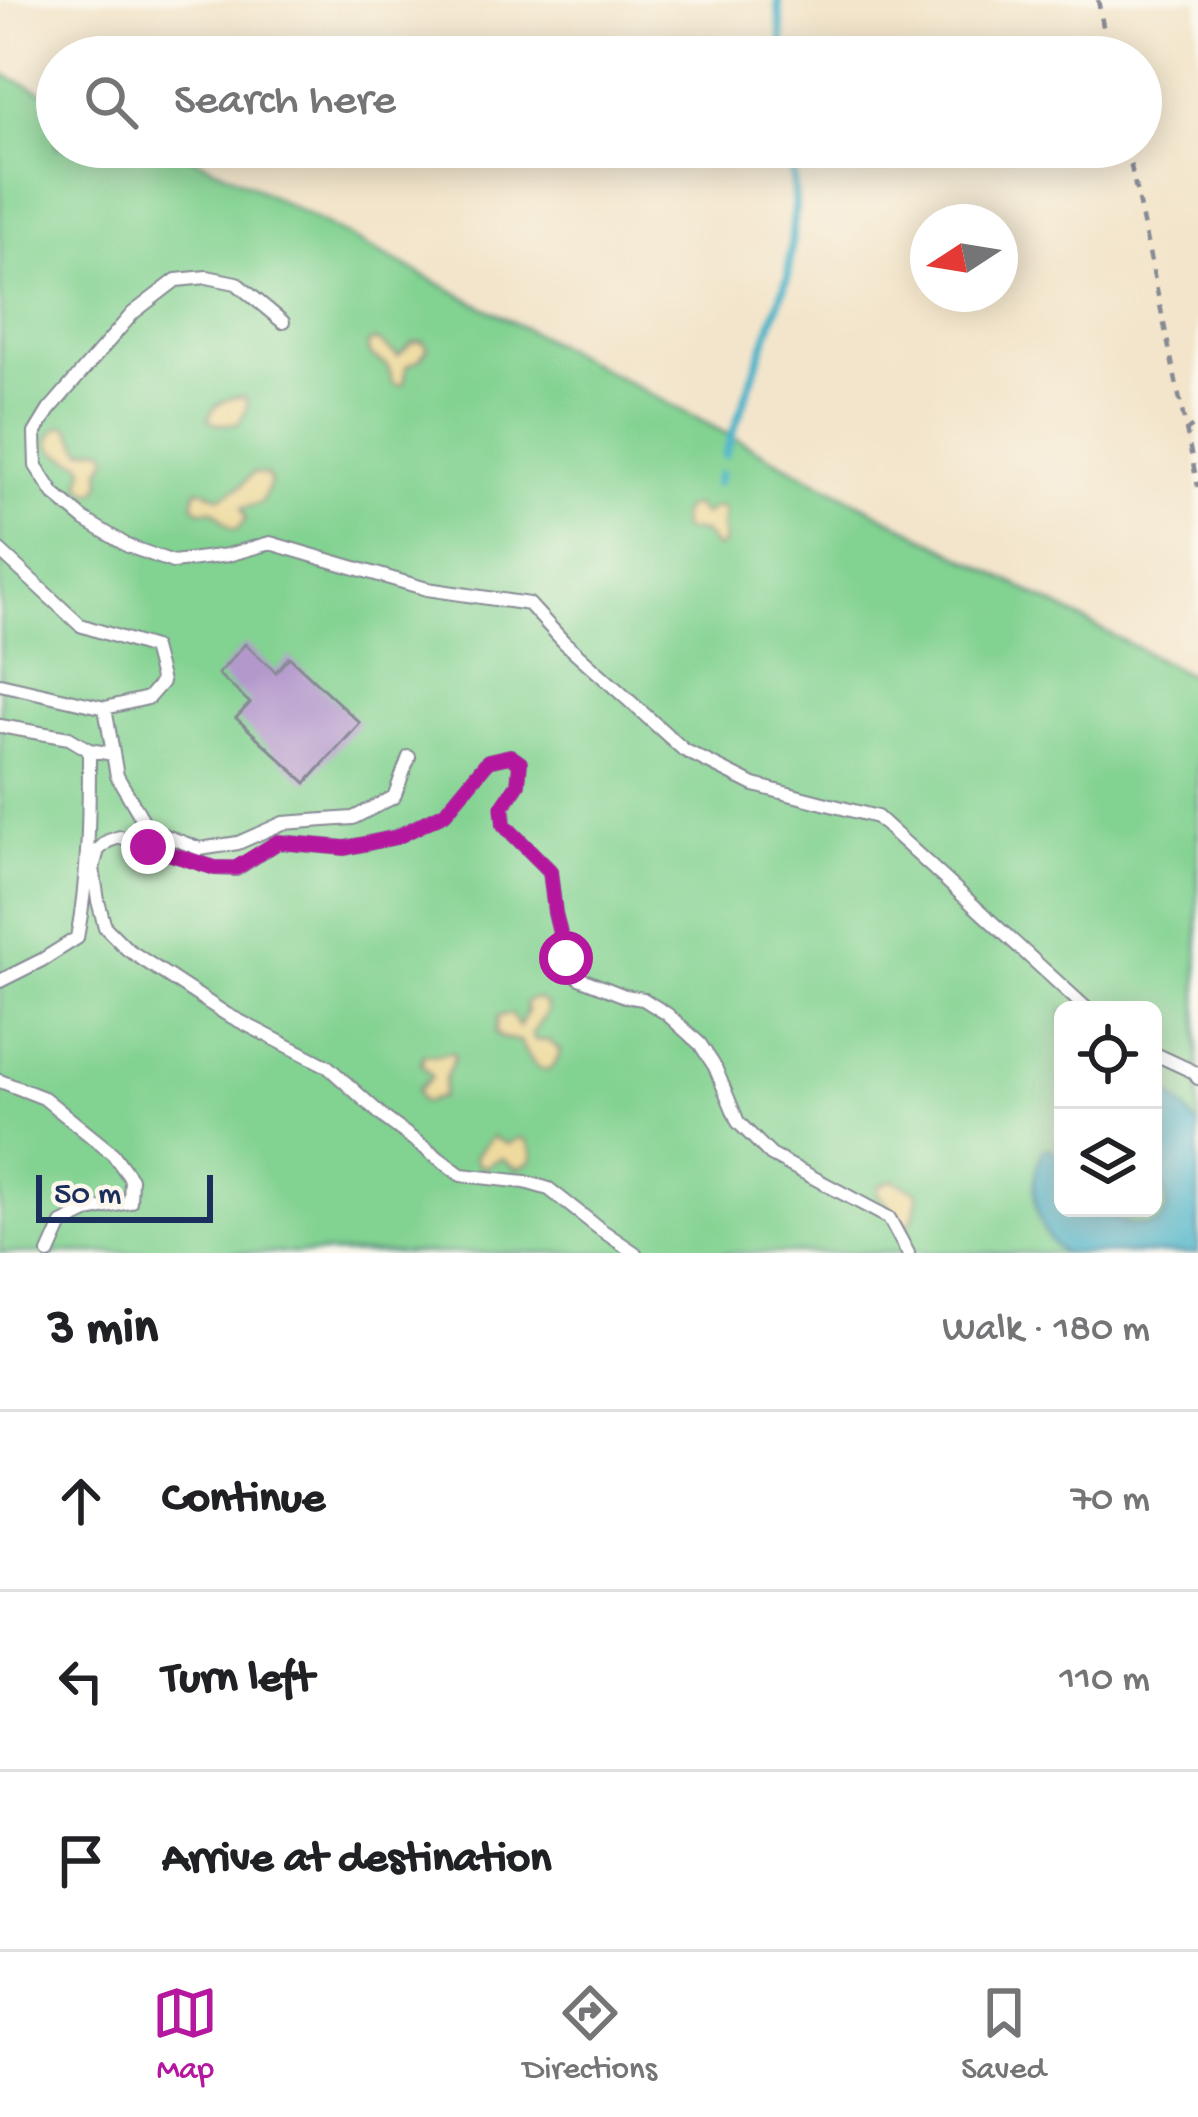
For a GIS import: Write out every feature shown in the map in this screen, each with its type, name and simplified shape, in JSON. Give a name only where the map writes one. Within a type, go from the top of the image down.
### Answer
[{"type":"lane","points":[[283,322],[236,283],[207,277],[176,280],[133,313],[49,410],[35,433],[36,466],[54,494],[128,545],[173,562],[228,555],[270,543],[427,589],[529,604],[564,642],[684,750],[754,785],[877,817],[1078,1001]]},
{"type":"lane","points":[[0,551],[80,625],[153,648],[162,682],[148,698],[105,708],[0,684]]},
{"type":"lane","points":[[105,708],[117,776],[148,829],[200,849],[238,843],[283,824],[353,818],[394,796],[409,757]]},
{"type":"lane","points":[[0,726],[69,738],[89,750],[113,754]]},
{"type":"lane","points":[[0,981],[77,938],[89,824],[89,750]]},
{"type":"lane","points":[[635,1253],[549,1189],[461,1175],[386,1119],[327,1066],[226,1014],[127,949],[105,927],[93,868],[98,850],[120,837],[215,868],[236,868],[278,842],[345,848],[397,837],[445,813],[488,761],[510,756],[520,763],[518,784],[502,807],[504,825],[550,871],[566,958],[579,978],[643,998],[667,1014],[700,1044],[715,1066],[738,1122],[771,1155],[889,1218],[908,1253]]},
{"type":"lane","points":[[1162,1057],[1198,1078]]},
{"type":"lane","points":[[0,1081],[44,1098],[71,1118],[113,1154],[131,1179],[130,1202],[89,1211],[62,1224],[49,1253]]},
{"type":"path","points":[[1098,0],[1105,36]]},
{"type":"path","points":[[1131,168],[1198,487]]},
{"type":"path","points":[[1185,432],[1198,422]]},
{"type":"green space","points":[[0,73],[36,89],[36,168],[215,168],[1198,680],[1198,1253],[0,1253]]},
{"type":"sand","points":[[374,340],[398,356],[413,342],[423,341],[428,348],[407,366],[404,384],[398,385],[392,382],[387,366],[368,353],[368,343]]},
{"type":"sand","points":[[243,397],[247,409],[238,424],[208,420],[221,402]]},
{"type":"sand","points":[[60,426],[68,427],[83,450],[103,447],[109,455],[95,493],[83,489],[82,463],[51,446]]},
{"type":"sand","points":[[253,473],[267,475],[270,481],[262,502],[242,508],[246,519],[237,530],[214,510],[199,510],[193,504],[196,490],[221,497]]},
{"type":"sand","points":[[694,505],[704,515],[715,507],[724,512],[724,544],[716,548],[703,532],[684,531],[681,514]]},
{"type":"sand","points":[[533,999],[546,1005],[547,1012],[532,1034],[535,1040],[549,1041],[560,1051],[551,1069],[534,1064],[520,1041],[495,1033],[498,1016],[511,1014],[519,1027],[527,1011],[525,1003]]},
{"type":"sand","points":[[451,1052],[455,1056],[442,1097],[421,1101],[417,1090],[432,1077],[421,1064],[424,1055]]},
{"type":"sand","points":[[492,1137],[507,1144],[520,1138],[527,1141],[531,1162],[517,1169],[502,1158],[479,1165],[474,1157]]},
{"type":"sand","points":[[893,1180],[917,1191],[915,1211],[906,1225],[878,1194],[879,1185]]},
{"type":"water","points":[[1162,1087],[1198,1128],[1198,1253],[1065,1253],[1046,1234],[1036,1206],[1036,1175],[1045,1149],[1054,1152],[1054,1217],[1158,1223],[1167,1205]]},
{"type":"building","points":[[245,644],[276,672],[289,657],[360,723],[306,783],[236,718],[250,703],[218,674]]},
{"type":"waterway","points":[[778,0],[782,36]]},
{"type":"waterway","points":[[725,455],[788,276],[795,206],[792,168]]},
{"type":"waterway","points":[[717,483],[720,474]]},
{"type":"route","points":[[148,847],[215,868],[236,868],[278,842],[345,848],[397,837],[445,813],[488,761],[510,756],[520,763],[518,784],[502,807],[504,825],[550,871],[566,958]]}]
